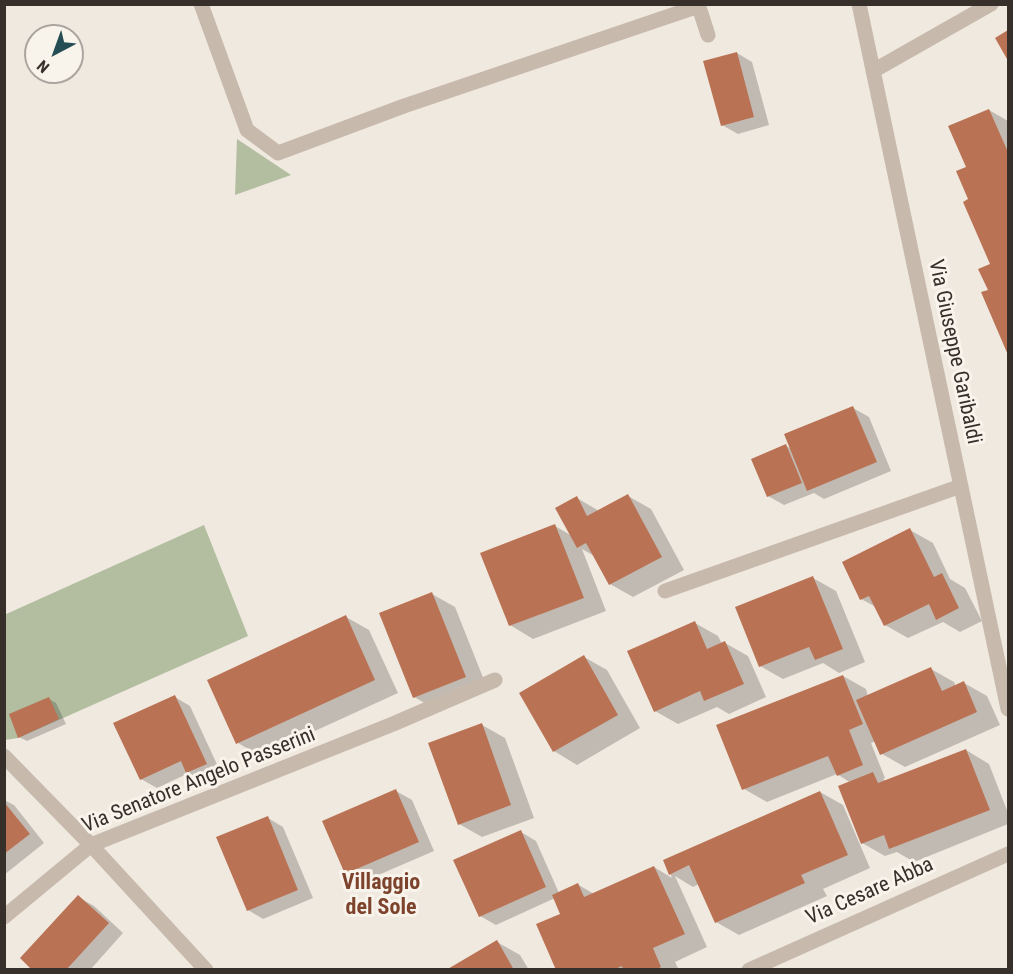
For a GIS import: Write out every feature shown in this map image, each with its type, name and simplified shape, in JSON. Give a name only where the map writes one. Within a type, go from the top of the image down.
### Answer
[{"type":"street","points":[[201,4],[247,130],[278,153],[404,106],[698,5],[708,35]]},
{"type":"street","name":"Via Giuseppe Garibaldi","points":[[859,4],[1008,709]]},
{"type":"street","points":[[873,71],[991,4]]},
{"type":"street","points":[[664,591],[961,486]]},
{"type":"street","name":"Via Senatore Angelo Passerini","points":[[4,917],[91,845],[393,724],[495,680]]},
{"type":"street","points":[[4,756],[207,969]]},
{"type":"street","name":"Via Cesare Abba","points":[[749,969],[1008,854]]},
{"type":"green space","points":[[237,139],[291,175],[235,195]]},
{"type":"green space","points":[[204,525],[248,636],[18,738],[5,740],[4,615]]},
{"type":"building","points":[[1008,30],[1008,58],[1007,59],[995,38]]},
{"type":"building","points":[[737,52],[754,117],[721,126],[703,61]]},
{"type":"building","points":[[989,109],[1008,152],[1008,355],[981,292],[988,290],[978,269],[990,264],[963,202],[968,199],[956,171],[966,167],[948,126]]},
{"type":"building","points":[[853,406],[877,462],[807,491],[784,434]]},
{"type":"building","points":[[786,444],[802,483],[767,497],[751,459]]},
{"type":"building","points":[[628,494],[662,557],[609,585],[586,543],[577,548],[555,508],[577,496],[587,516]]},
{"type":"building","points":[[555,524],[584,598],[509,626],[480,553]]},
{"type":"building","points":[[910,528],[934,577],[942,573],[959,608],[936,620],[929,604],[884,626],[869,596],[860,600],[842,562]]},
{"type":"building","points":[[813,576],[843,649],[815,660],[809,647],[759,667],[735,607]]},
{"type":"building","points":[[432,592],[466,677],[413,698],[379,613]]},
{"type":"building","points":[[346,615],[375,680],[236,744],[207,680]]},
{"type":"building","points":[[695,621],[707,649],[725,641],[744,684],[704,701],[700,691],[654,712],[627,651]]},
{"type":"building","points":[[584,655],[618,715],[553,752],[519,693]]},
{"type":"building","points":[[931,667],[942,691],[964,681],[977,712],[880,755],[856,700]]},
{"type":"building","points":[[843,675],[863,724],[849,730],[863,765],[837,776],[828,756],[742,790],[716,725]]},
{"type":"building","points":[[175,695],[207,764],[186,773],[181,761],[140,780],[113,723]]},
{"type":"building","points":[[49,697],[59,719],[18,738],[9,714]]},
{"type":"building","points":[[482,723],[511,805],[458,825],[428,743]]},
{"type":"building","points":[[966,749],[990,810],[889,849],[884,835],[861,844],[838,786],[873,772],[878,783]]},
{"type":"building","points":[[396,789],[419,842],[345,874],[322,821]]},
{"type":"building","points":[[820,791],[848,855],[801,875],[805,883],[715,923],[689,865],[669,875],[663,860]]},
{"type":"building","points":[[4,802],[30,834],[4,854]]},
{"type":"building","points":[[268,816],[298,890],[247,911],[216,837]]},
{"type":"building","points":[[521,830],[546,887],[479,917],[453,860]]},
{"type":"building","points":[[654,866],[685,934],[653,948],[661,967],[655,970],[623,970],[622,966],[613,970],[556,970],[536,924],[560,914],[552,895],[578,883],[584,897]]},
{"type":"building","points":[[78,895],[109,923],[66,970],[32,970],[20,958]]},
{"type":"building","points":[[497,940],[514,970],[446,970]]},
{"type":"district","name":"Villaggio del Sole","points":[[381,896]]}]
